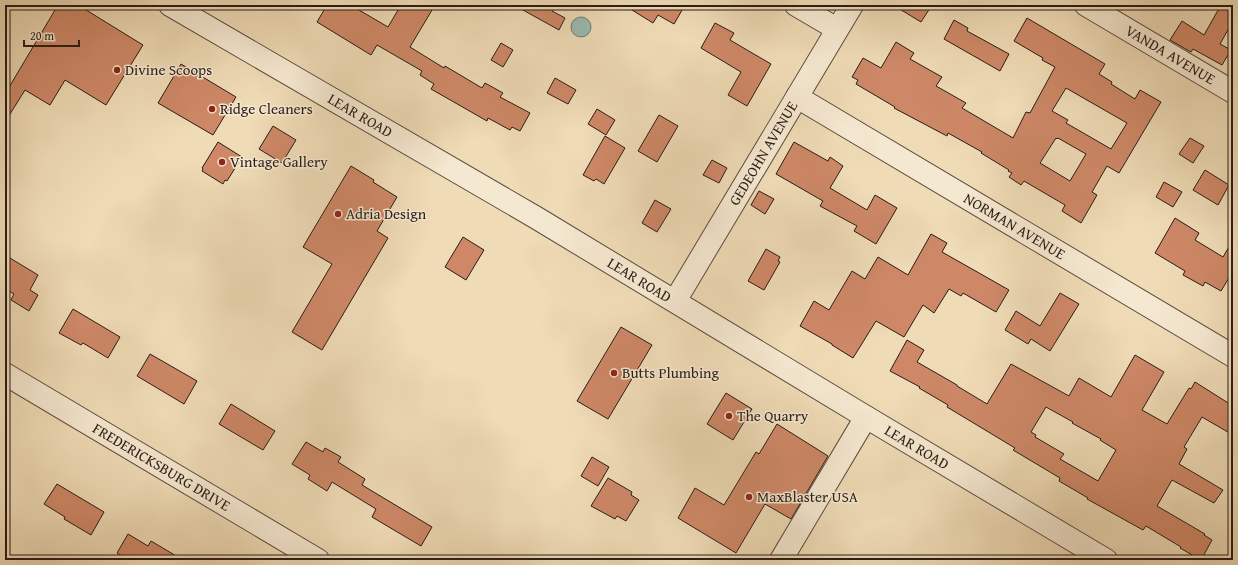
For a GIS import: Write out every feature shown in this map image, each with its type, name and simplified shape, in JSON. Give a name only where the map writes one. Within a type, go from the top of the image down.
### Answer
[{"type":"street","name":"LEAR ROAD","points":[[170,5],[535,217],[1106,560]]},
{"type":"street","points":[[796,5],[837,29]]},
{"type":"street","name":"GEDEOHN AVENUE","points":[[675,301],[852,5]]},
{"type":"street","name":"VANDA AVENUE","points":[[1086,5],[1233,92]]},
{"type":"street","name":"NORMAN AVENUE","points":[[797,97],[1233,356]]},
{"type":"street","name":"FREDERICKSBURG DRIVE","points":[[5,374],[318,560]]},
{"type":"street","points":[[782,560],[866,417]]},
{"type":"water","points":[[581,17],[588,20],[591,27],[588,34],[581,37],[574,34],[571,27],[574,20]]},
{"type":"building","points":[[58,5],[78,5],[143,45],[106,105],[65,80],[50,105],[25,90],[5,122],[5,94]]},
{"type":"building","points":[[327,5],[362,5],[359,10],[388,27],[401,5],[435,5],[410,47],[444,68],[445,66],[482,88],[485,83],[503,93],[500,97],[530,113],[520,131],[512,127],[510,130],[488,118],[487,121],[431,89],[434,84],[420,75],[422,71],[377,45],[371,55],[317,22]]},
{"type":"building","points":[[514,5],[556,5],[552,11],[565,18],[559,30]]},
{"type":"building","points":[[624,5],[685,5],[674,24],[658,15],[653,23]]},
{"type":"building","points":[[893,5],[932,5],[921,22]]},
{"type":"building","points":[[1221,5],[1233,5],[1233,21],[1220,44],[1231,50],[1222,65],[1193,49],[1191,52],[1170,40],[1182,21],[1204,35]]},
{"type":"building","points":[[1027,18],[1105,64],[1099,74],[1112,82],[1111,84],[1135,99],[1140,90],[1161,102],[1119,173],[1107,166],[1092,192],[1097,195],[1081,223],[1062,211],[1065,205],[1024,181],[1021,185],[1009,177],[1012,173],[1008,171],[1009,170],[981,153],[982,152],[948,133],[947,136],[894,108],[895,107],[856,84],[858,80],[852,77],[863,58],[881,68],[896,42],[914,53],[910,59],[942,77],[936,86],[966,103],[962,108],[1013,138],[1026,112],[1030,113],[1055,67],[1014,41]],"holes":[[[1066,88],[1127,123],[1111,149],[1066,123],[1068,120],[1052,111]],[[1056,138],[1086,154],[1070,181],[1040,163]]]},
{"type":"building","points":[[954,20],[968,28],[967,31],[1009,54],[1000,71],[944,39]]},
{"type":"building","points":[[715,23],[734,33],[730,40],[771,64],[747,106],[728,95],[741,72],[701,48]]},
{"type":"building","points":[[501,43],[513,50],[503,67],[491,60]]},
{"type":"building","points":[[181,64],[236,97],[213,135],[158,103]]},
{"type":"building","points":[[555,78],[576,90],[568,104],[547,93]]},
{"type":"building","points":[[597,109],[615,120],[606,135],[588,124]]},
{"type":"building","points":[[659,115],[678,126],[657,162],[638,151]]},
{"type":"building","points":[[273,126],[296,140],[282,163],[259,149]]},
{"type":"building","points":[[605,136],[625,148],[604,184],[596,179],[594,181],[583,175]]},
{"type":"building","points":[[1190,138],[1204,146],[1193,163],[1179,154]]},
{"type":"building","name":"Vintage Gallery","points":[[218,142],[242,157],[227,181],[225,180],[223,184],[202,171],[202,168]]},
{"type":"building","points":[[794,142],[828,161],[830,157],[843,166],[830,188],[867,210],[875,195],[897,208],[876,244],[854,231],[857,226],[820,206],[823,201],[776,174]]},
{"type":"building","points":[[712,160],[727,168],[719,183],[703,175]]},
{"type":"building","points":[[351,166],[374,180],[373,182],[397,197],[377,231],[388,238],[322,350],[292,332],[332,264],[303,247]]},
{"type":"building","points":[[1205,170],[1229,185],[1218,205],[1193,190]]},
{"type":"building","points":[[1164,182],[1182,192],[1173,207],[1156,197]]},
{"type":"building","points":[[759,191],[774,199],[765,214],[751,205]]},
{"type":"building","points":[[655,200],[671,209],[657,232],[642,223]]},
{"type":"building","points":[[1175,218],[1199,233],[1195,240],[1223,257],[1233,240],[1233,271],[1221,291],[1205,282],[1203,286],[1183,275],[1185,271],[1155,253]]},
{"type":"building","points":[[931,234],[947,243],[942,252],[1009,290],[996,312],[963,293],[961,296],[949,289],[934,313],[923,305],[904,337],[876,321],[853,358],[800,326],[814,301],[829,310],[852,271],[865,279],[878,257],[908,275]]},
{"type":"building","points":[[463,237],[484,250],[466,280],[445,267]]},
{"type":"building","points":[[766,249],[780,257],[778,261],[780,262],[764,290],[748,281]]},
{"type":"building","points":[[5,255],[38,275],[30,290],[38,295],[29,311],[11,300],[14,294],[5,289]]},
{"type":"building","points":[[1060,293],[1079,304],[1050,351],[1031,339],[1028,344],[1005,330],[1016,311],[1040,326]]},
{"type":"building","points":[[73,309],[120,337],[108,358],[83,343],[81,345],[59,333]]},
{"type":"building","name":"Butts Plumbing","points":[[621,327],[652,345],[608,419],[577,401]]},
{"type":"building","points":[[907,340],[924,350],[917,362],[987,404],[1011,364],[1069,396],[1079,378],[1111,397],[1135,355],[1164,372],[1142,410],[1167,424],[1189,388],[1191,389],[1195,382],[1233,406],[1233,435],[1202,417],[1184,447],[1187,449],[1179,464],[1223,490],[1214,503],[1172,480],[1157,506],[1205,534],[1204,535],[1212,540],[1201,560],[1146,526],[1143,530],[1087,499],[1088,498],[1059,481],[1060,478],[1013,450],[1015,448],[947,407],[948,405],[919,388],[920,387],[890,371]],"holes":[[[1046,407],[1073,422],[1072,423],[1101,439],[1100,440],[1116,450],[1098,481],[1060,459],[1064,454],[1035,437],[1036,435],[1031,432]]]},
{"type":"building","points":[[150,354],[197,381],[184,404],[137,376]]},
{"type":"building","name":"The Quarry","points":[[726,393],[752,409],[733,440],[707,424]]},
{"type":"building","points":[[231,404],[275,431],[263,450],[219,424]]},
{"type":"building","name":"MaxBlaster USA","points":[[777,424],[828,456],[791,519],[765,504],[736,553],[678,518],[695,488],[724,505],[756,452],[759,454]]},
{"type":"building","points":[[306,442],[323,452],[325,448],[341,457],[338,462],[365,479],[362,485],[432,527],[421,546],[372,517],[376,509],[332,482],[327,491],[308,479],[310,475],[292,464]]},
{"type":"building","points":[[592,457],[609,467],[598,486],[581,476]]},
{"type":"building","points":[[608,478],[632,492],[631,495],[639,500],[626,521],[617,516],[615,519],[591,506]]},
{"type":"building","points":[[57,484],[104,512],[91,535],[64,519],[65,517],[44,504]]},
{"type":"building","points":[[128,534],[148,546],[151,541],[183,560],[129,560],[117,553]]},
{"type":"place","name":"Divine Scoops","points":[[117,70]]},
{"type":"place","name":"Ridge Cleaners","points":[[212,109]]},
{"type":"place","name":"Vintage Gallery","points":[[222,162]]},
{"type":"place","name":"Adria Design","points":[[338,214]]},
{"type":"place","name":"Butts Plumbing","points":[[614,373]]},
{"type":"place","name":"The Quarry","points":[[729,416]]},
{"type":"place","name":"MaxBlaster USA","points":[[749,497]]}]
